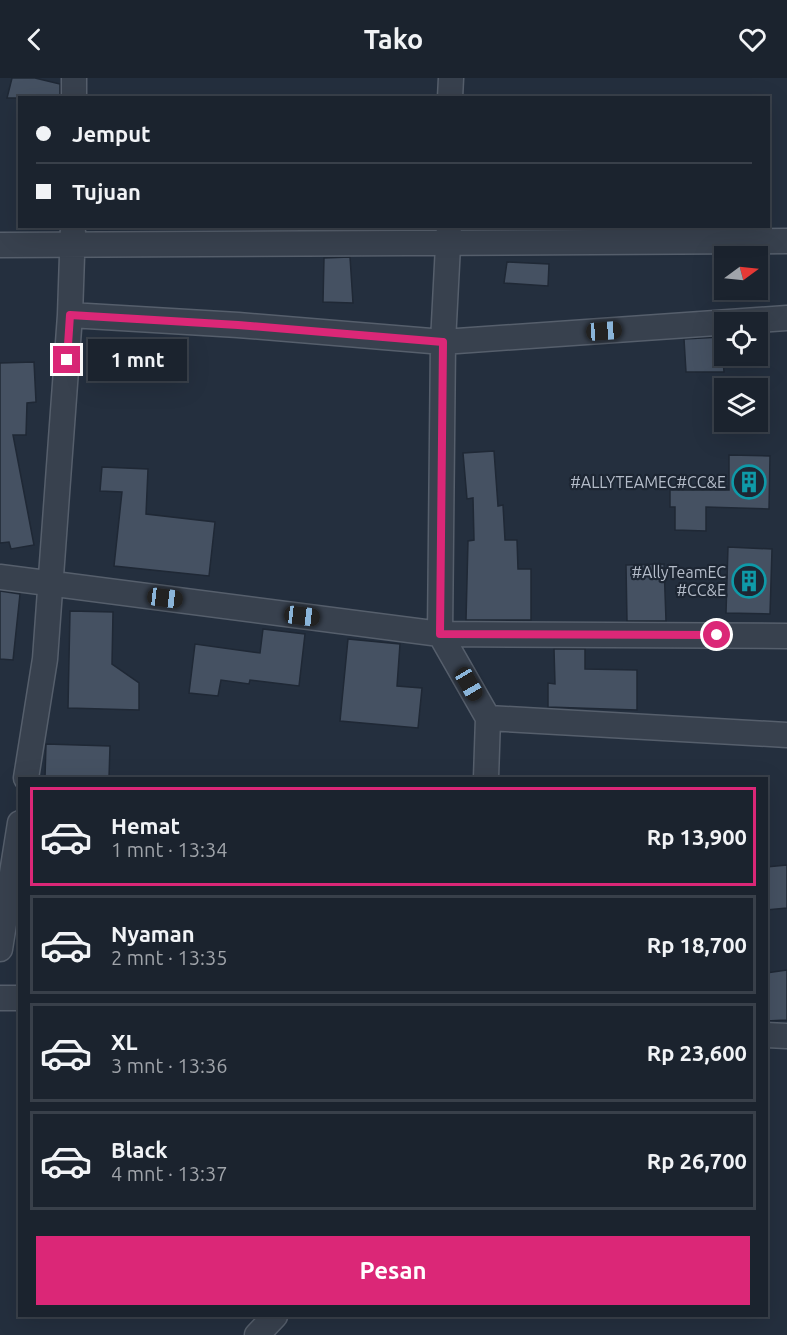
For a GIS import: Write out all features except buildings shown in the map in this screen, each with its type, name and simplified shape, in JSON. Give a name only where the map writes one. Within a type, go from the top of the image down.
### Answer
[{"type":"street","points":[[74,78],[74,96]]},
{"type":"street","points":[[450,96],[451,78]]},
{"type":"street","points":[[449,235],[443,342],[440,634],[488,718],[486,777]]},
{"type":"street","points":[[0,245],[73,236],[449,235],[787,241]]},
{"type":"street","points":[[26,777],[45,659],[70,315],[73,236]]},
{"type":"street","points":[[70,315],[238,325],[443,342],[787,318]]},
{"type":"street","points":[[0,577],[440,634],[787,636]]},
{"type":"street","points":[[488,718],[787,735]]},
{"type":"street","points":[[0,949],[18,836]]},
{"type":"street","points":[[0,998],[18,998]]},
{"type":"street","points":[[768,1035],[787,1036]]},
{"type":"street","points":[[256,1335],[274,1317]]},
{"type":"place","name":"#ALLYTEAMEC#CC&E","points":[[749,482]]},
{"type":"place","name":"#AllyTeamEC #CC&E","points":[[749,581]]},
{"type":"route","points":[[67,360],[70,315],[238,325],[443,342],[440,634],[717,635]]}]
